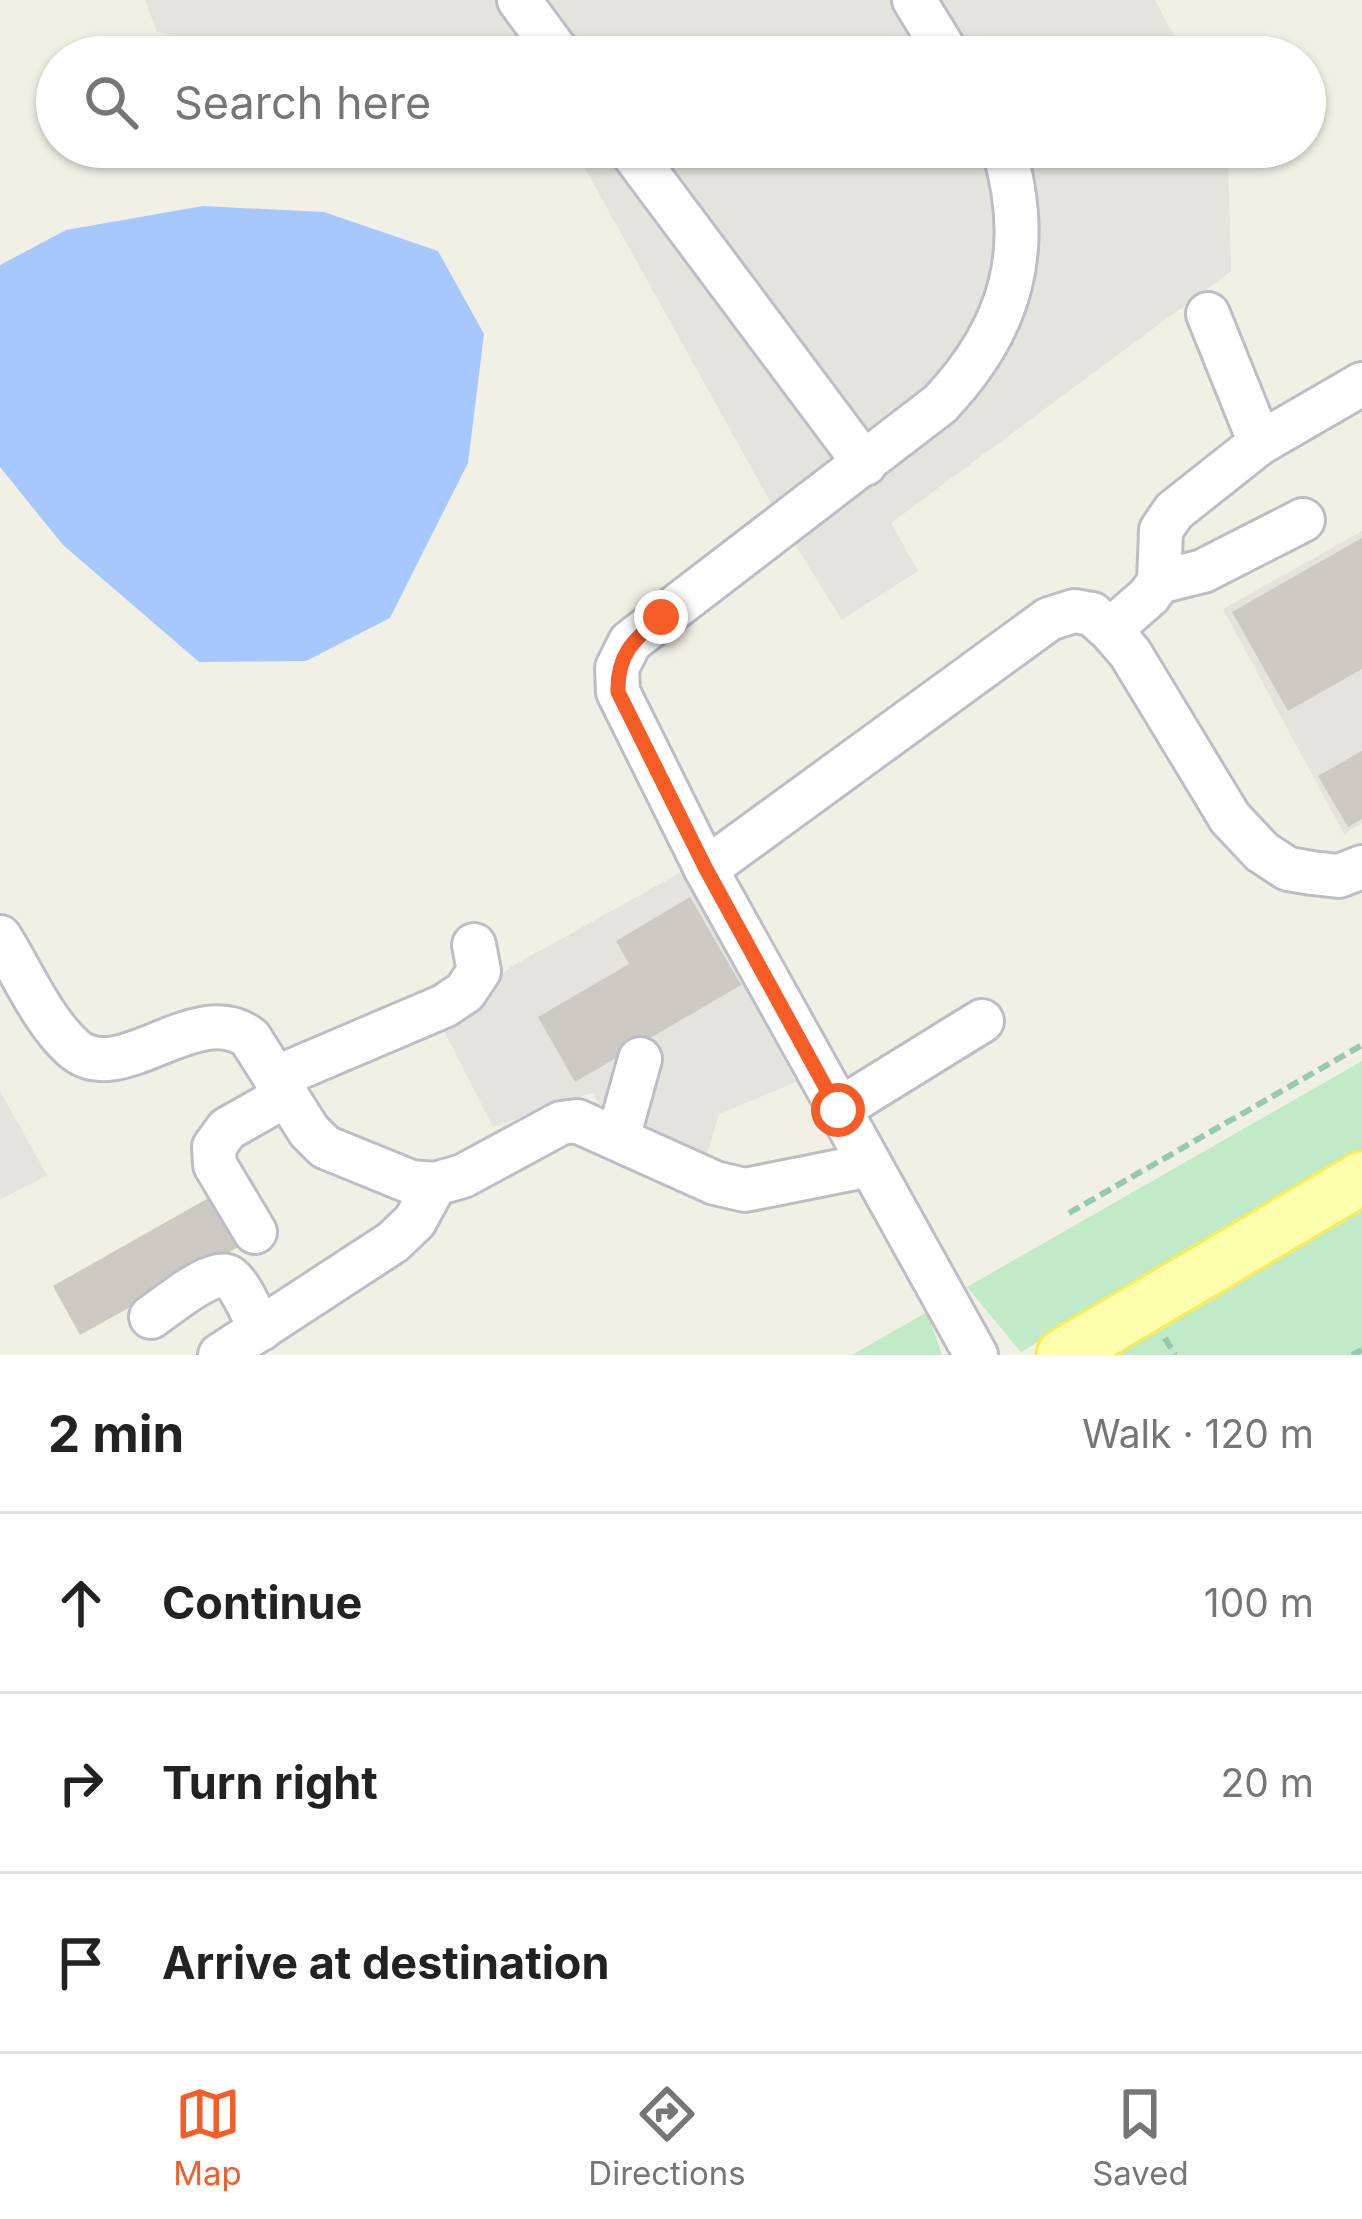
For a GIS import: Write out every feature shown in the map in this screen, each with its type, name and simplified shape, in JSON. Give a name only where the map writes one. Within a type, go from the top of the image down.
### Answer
[{"type":"main road","points":[[1063,1355],[1362,1178]]},
{"type":"street","points":[[519,0],[546,36]]},
{"type":"street","points":[[914,0],[936,36]]},
{"type":"street","points":[[644,168],[865,464]]},
{"type":"street","points":[[976,1355],[706,869],[618,692],[617,668],[630,642],[865,464],[940,404],[974,368],[996,326],[1013,273],[1020,226],[1009,168]]},
{"type":"street","points":[[1208,314],[1260,443]]},
{"type":"street","points":[[1110,630],[1159,582],[1161,530],[1174,511],[1260,443],[1362,383]]},
{"type":"street","points":[[1159,582],[1203,571],[1303,520]]},
{"type":"street","points":[[706,869],[1049,619],[1074,611],[1091,614],[1130,652],[1230,818],[1262,852],[1300,871],[1339,876],[1362,867]]},
{"type":"street","points":[[0,937],[58,1031],[75,1050],[92,1059],[110,1059],[212,1026],[236,1027],[250,1038],[309,1131],[340,1157],[411,1182],[435,1184],[463,1176],[561,1123],[590,1124],[715,1183],[745,1190],[870,1166]]},
{"type":"street","points":[[255,1232],[215,1165],[214,1147],[227,1129],[281,1086],[465,992],[479,971],[474,945]]},
{"type":"street","points":[[838,1110],[982,1021]]},
{"type":"street","points":[[618,1138],[640,1059]]},
{"type":"street","points":[[220,1355],[404,1233],[435,1184]]},
{"type":"street","points":[[151,1317],[220,1274],[232,1278],[261,1329]]},
{"type":"path","points":[[1069,1214],[1362,1045]]},
{"type":"path","points":[[1352,1355],[1362,1349]]},
{"type":"shaded area","points":[[145,0],[1155,0],[1174,36],[174,36],[157,32]]},
{"type":"shaded area","points":[[585,168],[1229,168],[1231,271],[891,523],[918,571],[842,620],[783,525]]},
{"type":"shaded area","points":[[1362,531],[1362,823],[1344,834],[1223,609]]},
{"type":"shaded area","points":[[683,871],[796,1082],[719,1114],[707,1155],[609,1116],[592,1093],[493,1127],[443,1029],[509,968]]},
{"type":"shaded area","points":[[0,1091],[47,1175],[0,1200]]},
{"type":"green space","points":[[1362,1061],[1362,1150],[1021,1352],[967,1287]]},
{"type":"green space","points":[[1362,1210],[1362,1355],[1117,1355]]},
{"type":"green space","points":[[927,1312],[942,1355],[852,1355]]},
{"type":"water","points":[[203,206],[324,212],[438,251],[484,334],[468,463],[390,618],[306,661],[199,662],[63,545],[0,467],[0,265],[66,230]]},
{"type":"building","points":[[1362,538],[1362,669],[1288,711],[1232,612]]},
{"type":"building","points":[[1362,751],[1362,819],[1348,827],[1318,776]]},
{"type":"building","points":[[690,897],[741,985],[575,1082],[538,1017],[629,964],[616,941]]},
{"type":"building","points":[[212,1196],[240,1246],[80,1335],[53,1286]]},
{"type":"route","points":[[661,617],[630,642],[617,668],[618,692],[706,869],[838,1110]]}]
